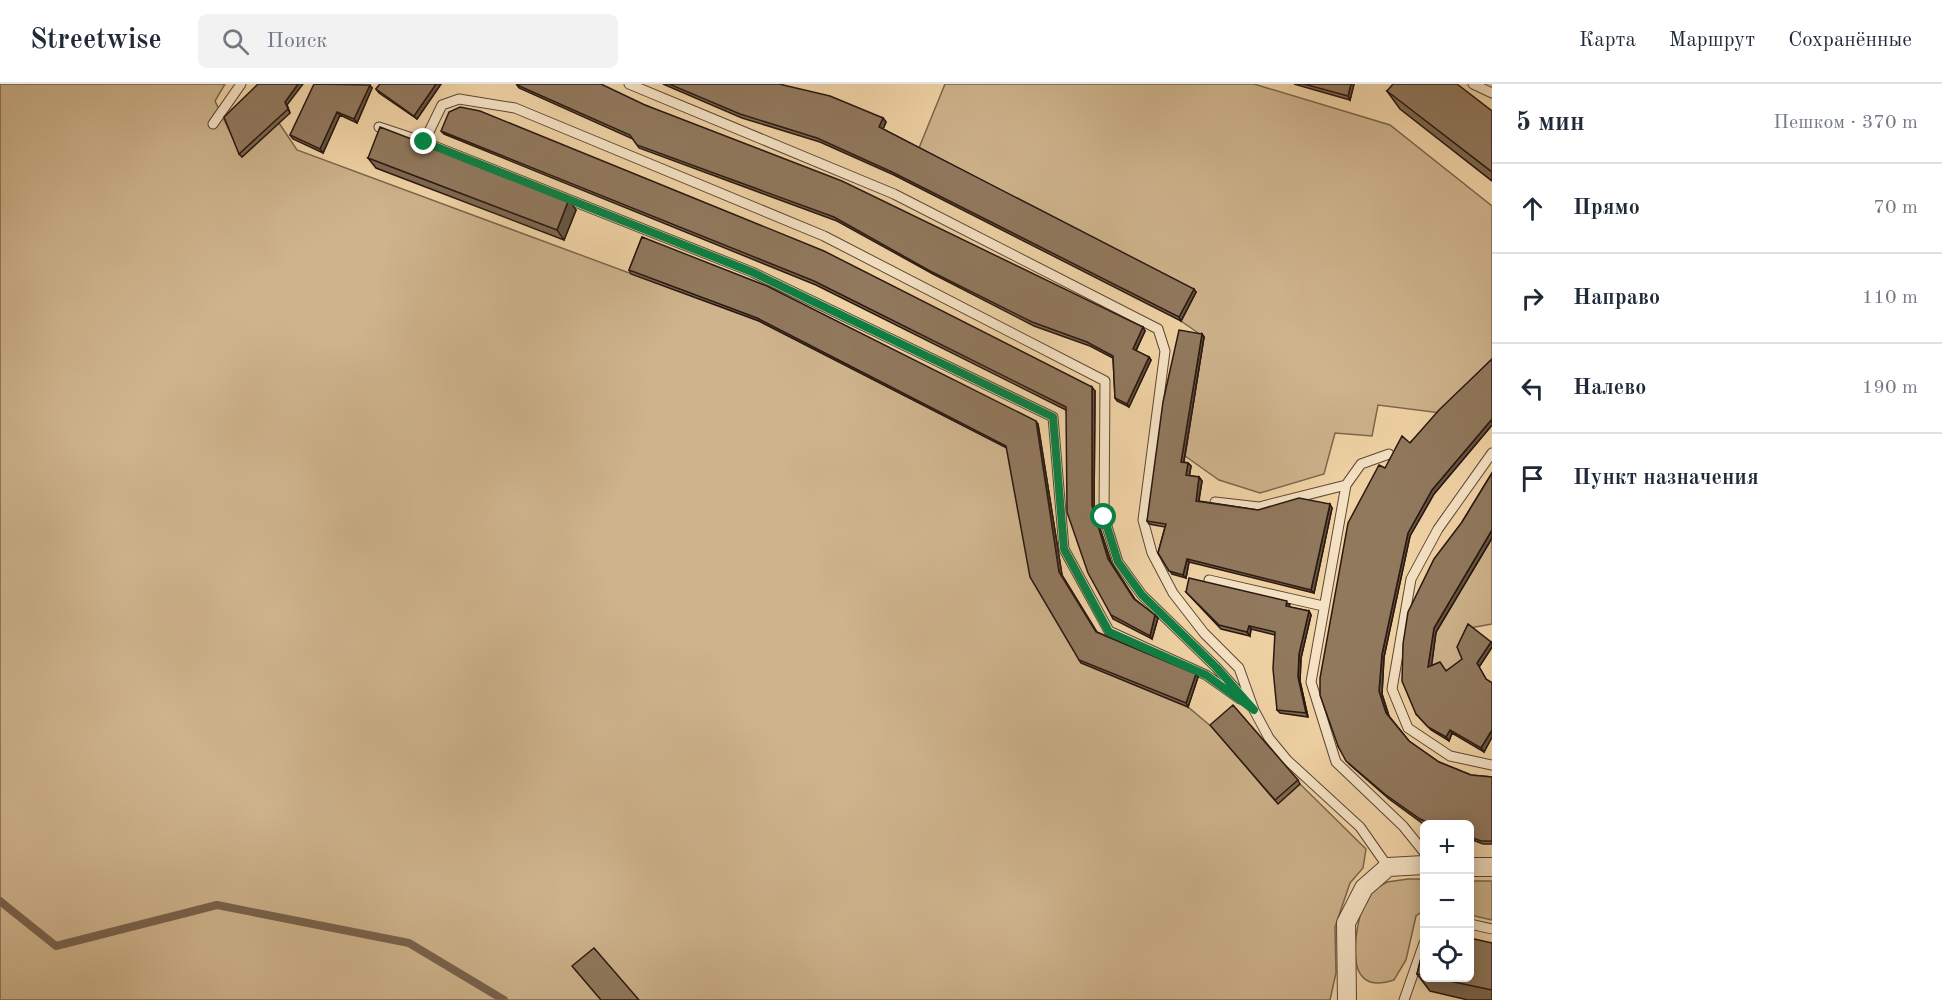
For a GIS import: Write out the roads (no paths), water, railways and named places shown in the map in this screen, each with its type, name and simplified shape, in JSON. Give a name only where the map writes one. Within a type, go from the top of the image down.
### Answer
[{"type":"street","points":[[1347,1000],[1346,923],[1364,888],[1388,867],[1420,865]]},
{"type":"street","points":[[1474,867],[1492,867]]},
{"type":"lane","points":[[213,124],[241,84]]},
{"type":"lane","points":[[629,84],[894,194],[1158,329],[1165,351],[1143,520],[1152,553],[1173,593],[1204,633],[1239,668],[1254,710],[1269,738],[1287,760],[1360,827],[1388,867]]},
{"type":"lane","points":[[1473,84],[1492,93]]},
{"type":"lane","points":[[424,142],[442,105],[459,99],[514,108],[825,236],[1105,381],[1104,517],[1118,562],[1142,595],[1216,667],[1254,710]]},
{"type":"lane","points":[[379,127],[424,142],[752,272],[1053,417],[1064,549],[1109,632],[1206,675],[1254,710]]},
{"type":"lane","points":[[1492,453],[1438,529],[1411,579],[1392,689],[1408,728],[1450,756],[1492,765]]},
{"type":"lane","points":[[1389,454],[1361,464],[1346,484],[1311,682],[1336,762],[1403,825],[1420,846]]},
{"type":"lane","points":[[1215,502],[1259,507],[1346,484]]},
{"type":"lane","points":[[1209,580],[1323,606]]},
{"type":"lane","points":[[1474,925],[1492,929]]},
{"type":"lane","points":[[1404,1000],[1420,957]]},
{"type":"waterway","points":[[0,901],[56,946],[217,905],[409,943],[504,1000]]}]
